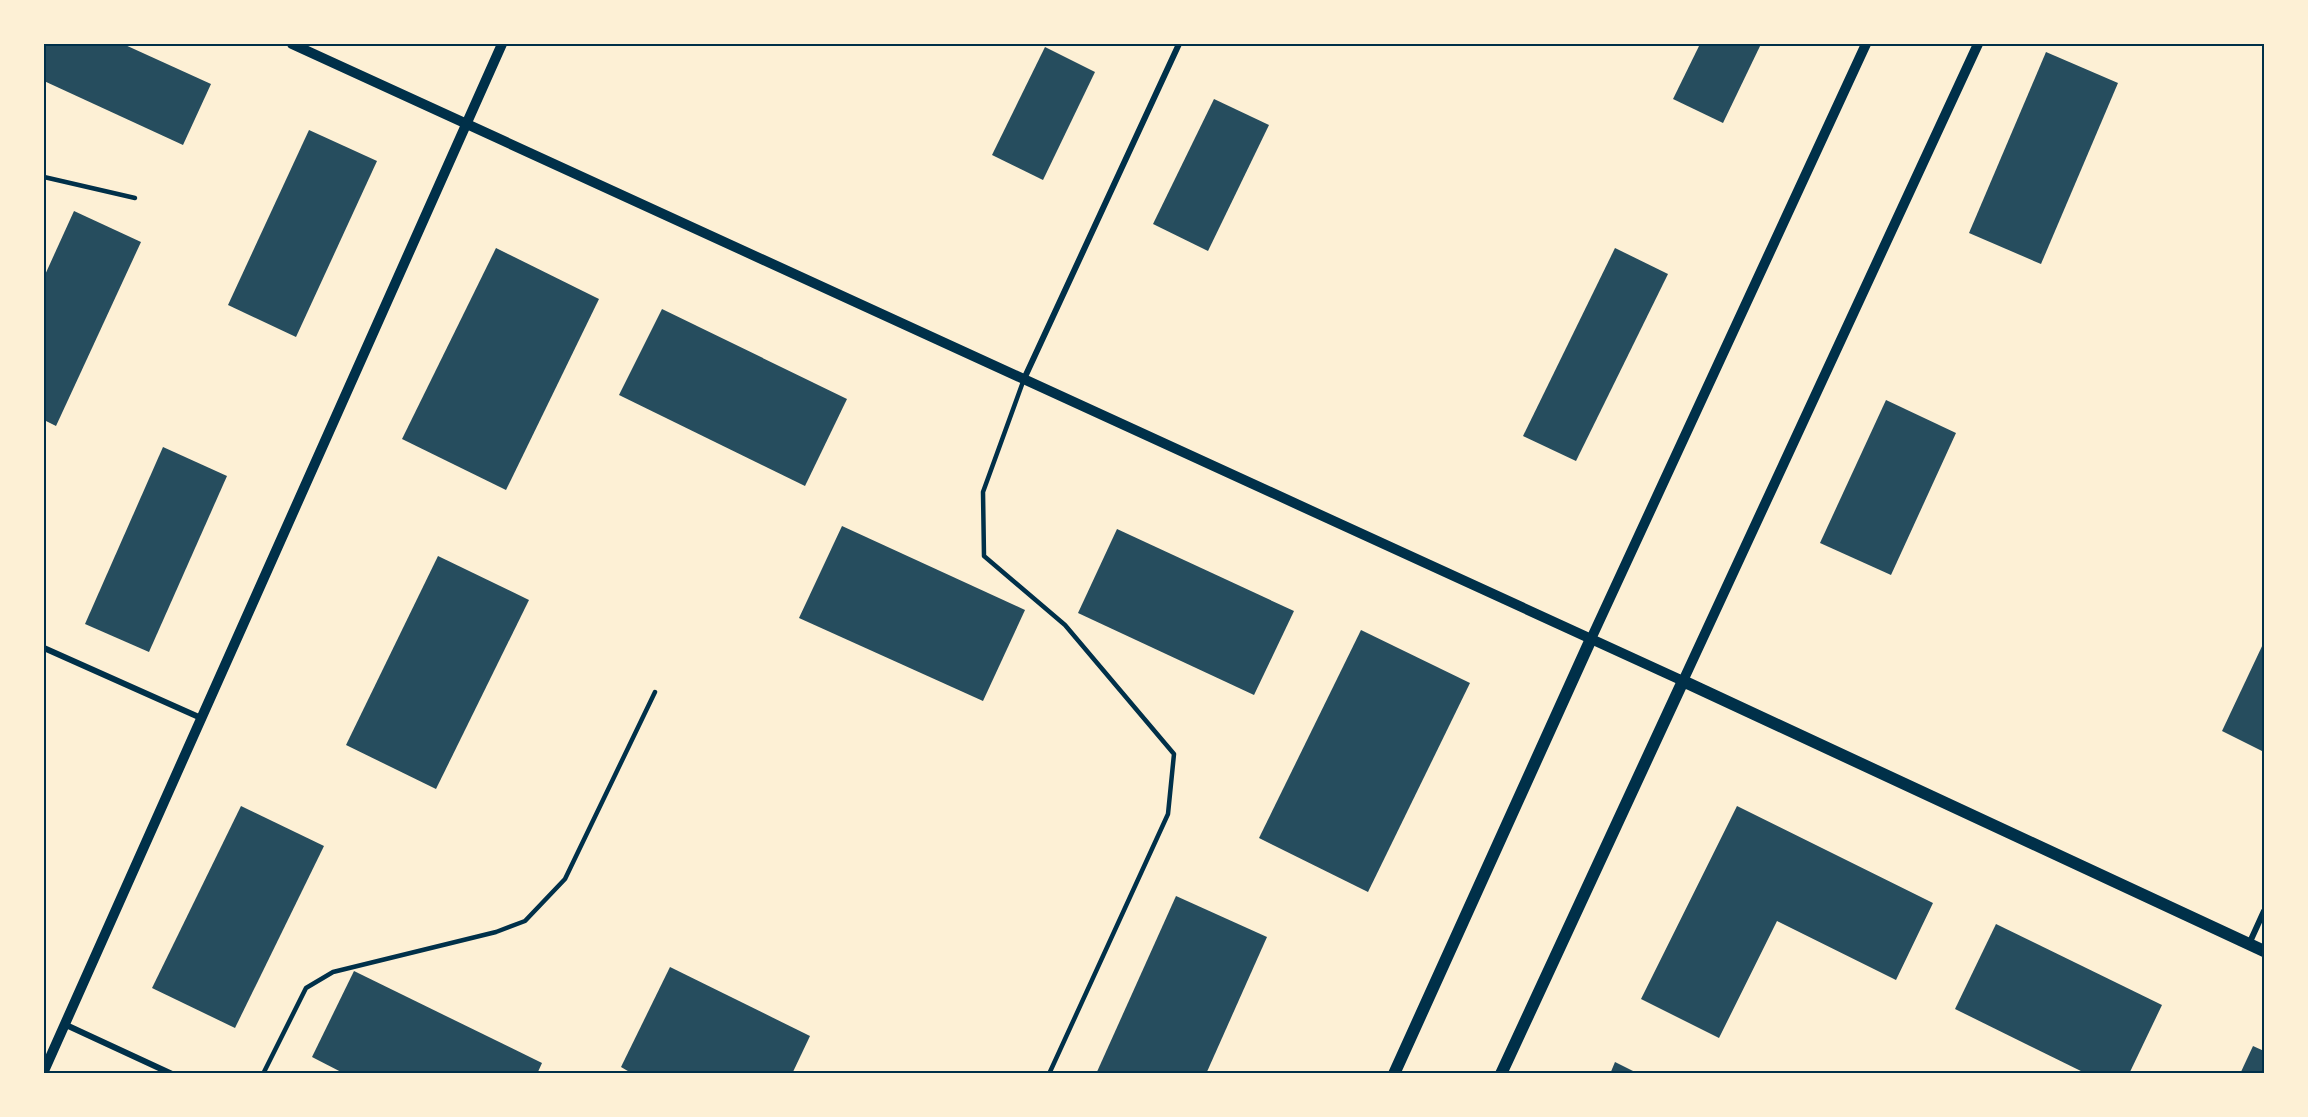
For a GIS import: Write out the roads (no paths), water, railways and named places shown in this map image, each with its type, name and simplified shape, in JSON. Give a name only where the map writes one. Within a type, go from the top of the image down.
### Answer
[{"type":"main road","points":[[1394,1074],[1591,639]]},
{"type":"main road","points":[[1501,1074],[1683,681],[2265,951]]},
{"type":"street","points":[[292,44],[1683,681],[1978,44]]},
{"type":"street","points":[[44,1071],[502,44]]},
{"type":"street","points":[[1024,379],[1179,44]]},
{"type":"street","points":[[1591,639],[1866,44]]},
{"type":"street","points":[[44,648],[201,718]]},
{"type":"street","points":[[2249,944],[2265,911]]},
{"type":"street","points":[[64,1024],[172,1074]]},
{"type":"lane","points":[[44,177],[135,198]]},
{"type":"lane","points":[[1024,379],[983,492],[984,556],[1065,625],[1174,754],[1168,814],[1049,1074]]},
{"type":"lane","points":[[263,1074],[306,988],[333,972],[496,932],[525,921],[565,879],[655,692]]}]
